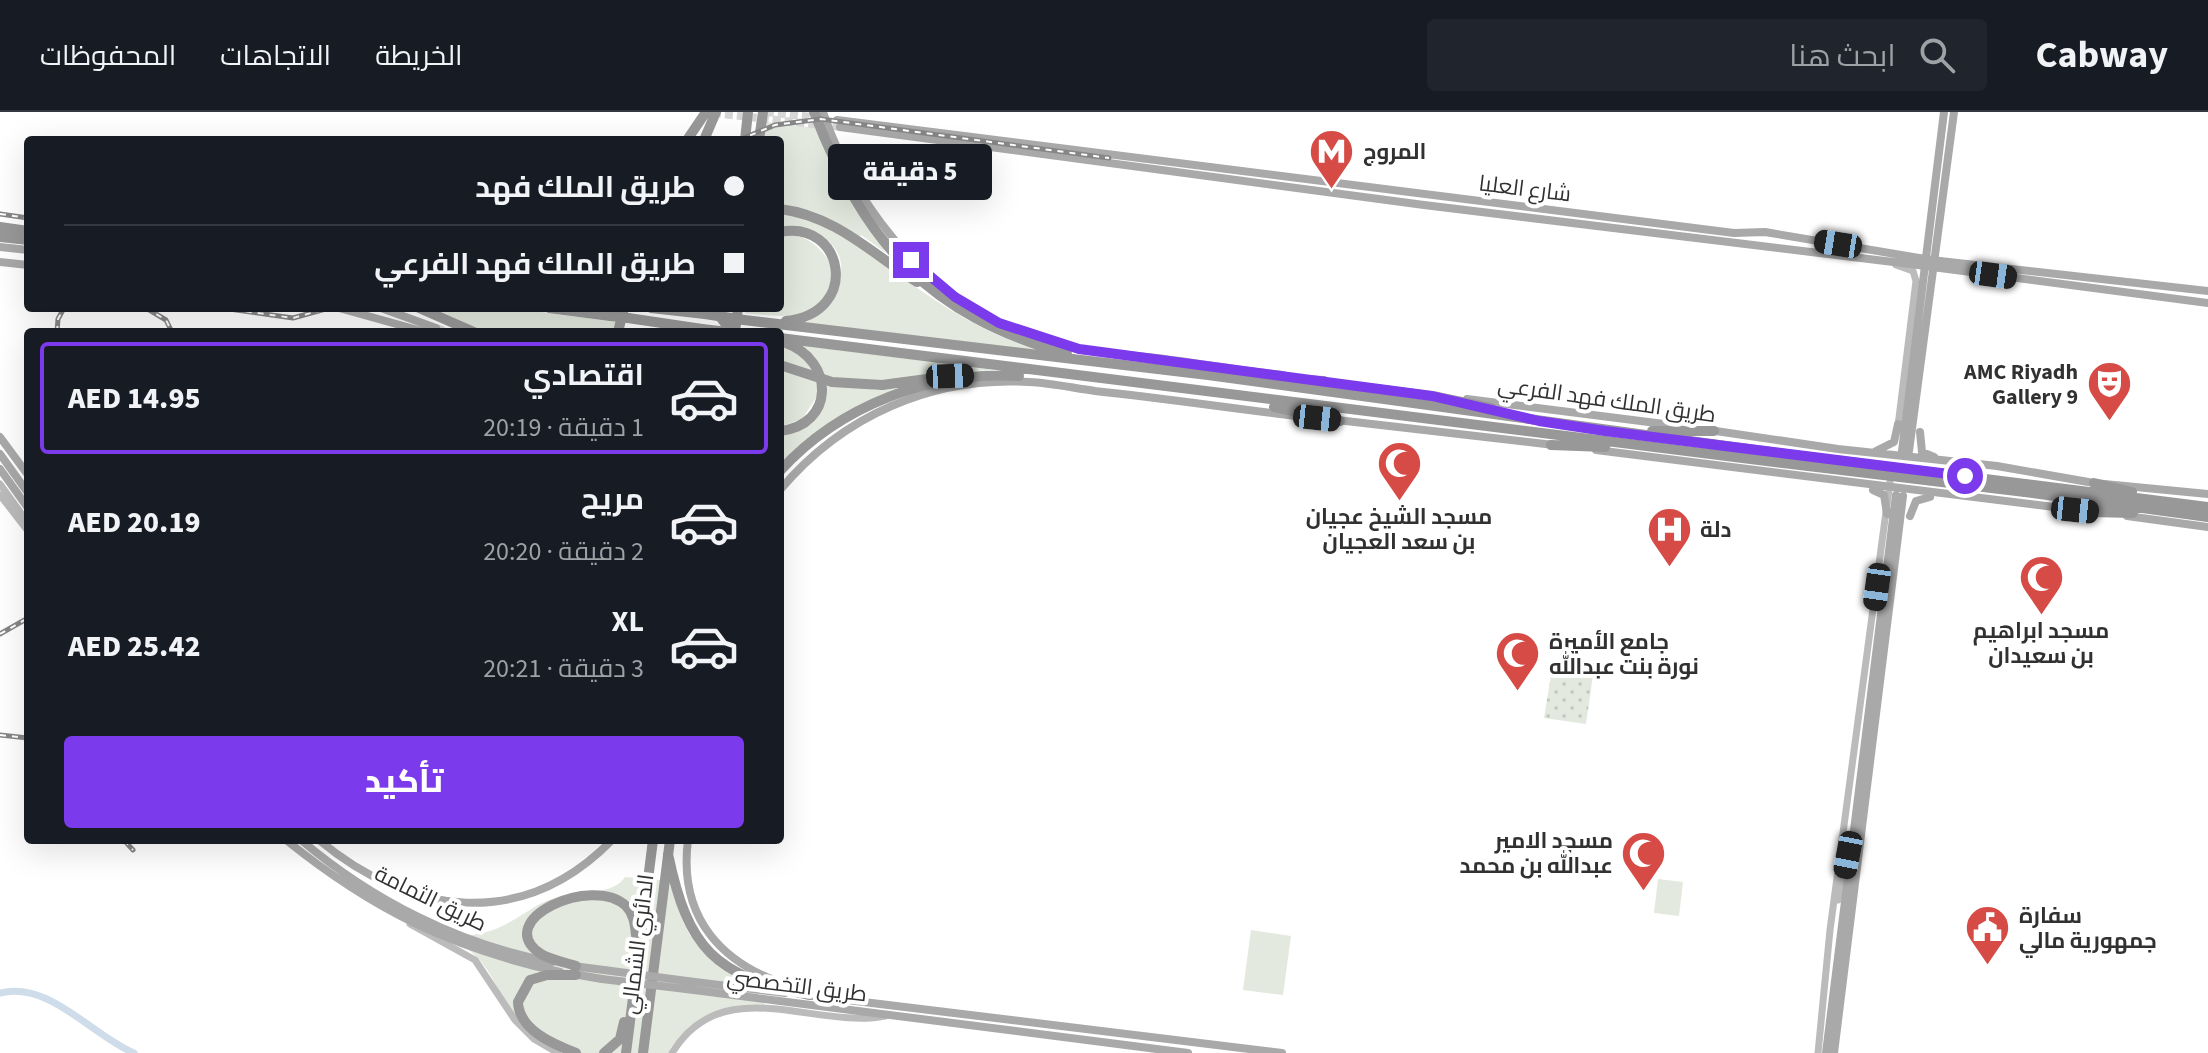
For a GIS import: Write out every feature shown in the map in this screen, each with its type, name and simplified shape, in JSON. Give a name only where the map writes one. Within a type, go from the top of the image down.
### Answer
[{"type":"highway","points":[[745,136],[748,112]]},
{"type":"highway","points":[[760,136],[763,112]]},
{"type":"highway","points":[[814,112],[844,183],[871,228],[911,270],[949,302]]},
{"type":"highway","points":[[691,136],[712,114]]},
{"type":"highway","points":[[705,136],[712,114]]},
{"type":"highway","points":[[784,210],[820,218],[856,238],[949,302],[1012,337],[1103,364]]},
{"type":"highway","points":[[0,227],[24,230]]},
{"type":"highway","points":[[748,320],[784,321],[811,315],[825,305],[835,287],[835,264],[825,246],[809,234],[784,232]]},
{"type":"highway","points":[[0,237],[24,240]]},
{"type":"highway","points":[[428,312],[465,328]]},
{"type":"highway","points":[[580,312],[610,316],[626,313],[697,328]]},
{"type":"highway","points":[[710,312],[728,328]]},
{"type":"highway","points":[[713,312],[748,320],[1208,375],[1784,459],[2182,509]]},
{"type":"highway","points":[[784,341],[1686,451]]},
{"type":"highway","points":[[784,342],[801,349],[812,359],[819,370],[822,388],[819,404],[810,418],[797,427],[784,430]]},
{"type":"highway","points":[[784,366],[832,382],[882,385],[987,374],[1097,380]]},
{"type":"highway","points":[[784,467],[813,440],[868,406],[924,385],[987,374]]},
{"type":"highway","points":[[1208,375],[1324,381]]},
{"type":"highway","points":[[1210,393],[1340,421]]},
{"type":"highway","points":[[1432,396],[1539,421]]},
{"type":"highway","points":[[1605,431],[1714,431]]},
{"type":"highway","points":[[1551,445],[1784,459]]},
{"type":"highway","points":[[2094,483],[2208,517]]},
{"type":"highway","points":[[2091,512],[2208,507]]},
{"type":"highway","name":"الدائري الشمالي","points":[[626,1053],[652,844]]},
{"type":"highway","name":"الدائري الشمالي","points":[[643,1053],[669,844]]},
{"type":"highway","points":[[668,854],[679,904],[689,927],[713,956],[760,983],[810,995]]},
{"type":"highway","points":[[576,971],[540,954],[529,933],[532,918],[540,910],[570,898],[606,896],[623,903],[633,914],[639,952]]},
{"type":"highway","points":[[576,971],[530,980],[518,1002],[522,1016],[537,1032],[576,1053]]},
{"type":"highway","points":[[604,1053],[620,1039],[633,993]]},
{"type":"main road","name":"طريق الملك فهد الفرعي","points":[[823,112],[852,181],[897,245],[946,290],[999,323],[1079,349],[1867,453],[1902,452],[2094,483],[2208,494]]},
{"type":"main road","points":[[1902,452],[1944,112]]},
{"type":"main road","points":[[1834,1053],[1853,832],[1896,493],[1954,112]]},
{"type":"main road","name":"شارع العليا","points":[[1918,262],[1765,232],[1734,233],[839,124],[1735,245],[2208,291]]},
{"type":"main road","points":[[1762,246],[1753,239],[1765,232]]},
{"type":"main road","points":[[1734,233],[1743,233],[1747,238],[1735,245]]},
{"type":"main road","points":[[0,247],[24,249]]},
{"type":"main road","points":[[1867,453],[1889,448],[1898,424],[1916,275],[1909,268],[1886,261]]},
{"type":"main road","points":[[0,262],[24,265]]},
{"type":"main road","name":"شارع العليا","points":[[1940,264],[2115,292],[2208,303]]},
{"type":"main road","points":[[2115,292],[2133,289],[2131,285],[2118,281]]},
{"type":"main road","points":[[2161,297],[2143,289],[2163,286]]},
{"type":"main road","points":[[353,312],[411,328]]},
{"type":"main road","points":[[392,312],[436,328]]},
{"type":"main road","points":[[784,486],[809,460],[855,424],[920,394],[975,383],[1033,382],[1825,479],[1896,493],[1990,499],[2208,527]]},
{"type":"main road","points":[[1898,424],[1902,452]]},
{"type":"main road","points":[[1920,432],[1922,452],[1950,462]]},
{"type":"main road","points":[[0,438],[24,470]]},
{"type":"main road","points":[[1825,479],[1844,478],[1851,471],[1852,458],[1838,449]]},
{"type":"main road","points":[[0,454],[24,487]]},
{"type":"main road","points":[[1990,499],[1959,491],[1955,480],[1963,467],[1993,466]]},
{"type":"main road","points":[[0,469],[24,502]]},
{"type":"main road","points":[[0,484],[24,517]]},
{"type":"main road","points":[[1857,485],[1884,495],[1887,514]]},
{"type":"main road","points":[[1818,1053],[1830,930],[1887,514],[1896,493]]},
{"type":"main road","points":[[1826,1053],[1848,902],[1896,493]]},
{"type":"main road","points":[[0,495],[24,526]]},
{"type":"main road","points":[[1910,516],[1919,499],[1943,496]]},
{"type":"main road","points":[[1830,930],[1853,832]]},
{"type":"main road","name":"طريق الثمامة","points":[[291,844],[361,896],[407,922]]},
{"type":"main road","name":"طريق الثمامة","points":[[306,844],[363,886],[423,919],[487,946],[576,971]]},
{"type":"main road","points":[[325,844],[390,887],[435,901],[469,904],[545,886],[586,863],[607,844]]},
{"type":"main road","points":[[688,844],[687,889],[711,938],[762,977],[834,997]]},
{"type":"main road","points":[[407,922],[485,970],[515,1020],[534,1039],[558,1053]]},
{"type":"main road","name":"طريق التخصصي","points":[[407,922],[485,952],[576,971],[1188,1053]]},
{"type":"main road","name":"طريق التخصصي","points":[[686,985],[834,997],[1282,1053]]},
{"type":"main road","points":[[672,1053],[695,1027],[728,1011],[769,1008],[875,1018],[892,1015]]},
{"type":"shaded area","points":[[766,122],[816,128],[839,182],[886,253],[861,235],[856,241],[944,306],[991,332],[1042,351],[805,323],[827,305],[835,293],[841,267],[838,254],[830,243],[817,234],[784,229],[784,136],[764,136]]},
{"type":"shaded area","points":[[793,234],[818,247],[832,269],[834,280],[831,292],[824,302],[804,313],[778,316],[745,313],[784,312],[784,235]]},
{"type":"shaded area","points":[[434,312],[541,312],[616,322],[615,328],[472,328]]},
{"type":"shaded area","points":[[801,344],[997,369],[874,381],[873,390],[901,388],[836,419],[784,461],[784,433],[813,420],[821,397],[824,379],[811,354]]},
{"type":"shaded area","points":[[784,347],[792,349],[815,370],[818,395],[802,419],[784,426]]},
{"type":"shaded area","points":[[1553,663],[1594,668],[1586,724],[1544,718]]},
{"type":"shaded area","points":[[625,877],[672,881],[681,915],[693,939],[708,954],[750,984],[765,1005],[735,1007],[709,1015],[687,1030],[668,1053],[569,1053],[546,1041],[525,1024],[469,950],[472,935],[509,923],[549,900],[605,890]]},
{"type":"shaded area","points":[[1658,879],[1683,882],[1679,916],[1654,913]]},
{"type":"shaded area","points":[[1251,930],[1291,936],[1283,995],[1243,990]]},
{"type":"waterway","points":[[0,993],[18,991],[53,1002],[134,1053]]},
{"type":"tunnel","points":[[766,112],[821,118]]},
{"type":"tunnel","points":[[713,113],[840,127]]},
{"type":"railway","points":[[749,136],[775,125],[821,119],[1109,158]]},
{"type":"railway","points":[[0,214],[24,217]]},
{"type":"railway","points":[[57,328],[62,312]]},
{"type":"railway","points":[[153,312],[166,320],[170,328]]},
{"type":"railway","points":[[250,312],[293,318],[315,312]]},
{"type":"railway","points":[[0,634],[24,620]]},
{"type":"railway","points":[[0,735],[24,738]]},
{"type":"railway","points":[[128,844],[133,850]]},
{"type":"place","name":"المروج","points":[[1332,190]]},
{"type":"place","name":"AMC Riyadh Gallery 9","points":[[2109,423]]},
{"type":"place","name":"مسجد الشيخ عجيان بن سعد العجيان","points":[[1399,502]]},
{"type":"place","name":"دلة","points":[[1669,568]]},
{"type":"place","name":"مسجد ابراهيم بن سعيدان","points":[[2041,616]]},
{"type":"place","name":"جامع الأميرة نورة بنت عبدالله","points":[[1518,693]]},
{"type":"place","name":"مسجد الامير عبدالله بن محمد","points":[[1644,892]]},
{"type":"place","name":"سفارة جمهورية مالي","points":[[1988,967]]},
{"type":"route","points":[[911,260],[955,297],[999,323],[1022,333],[1079,349],[1432,396],[1539,421],[1605,431],[1965,476]]}]
